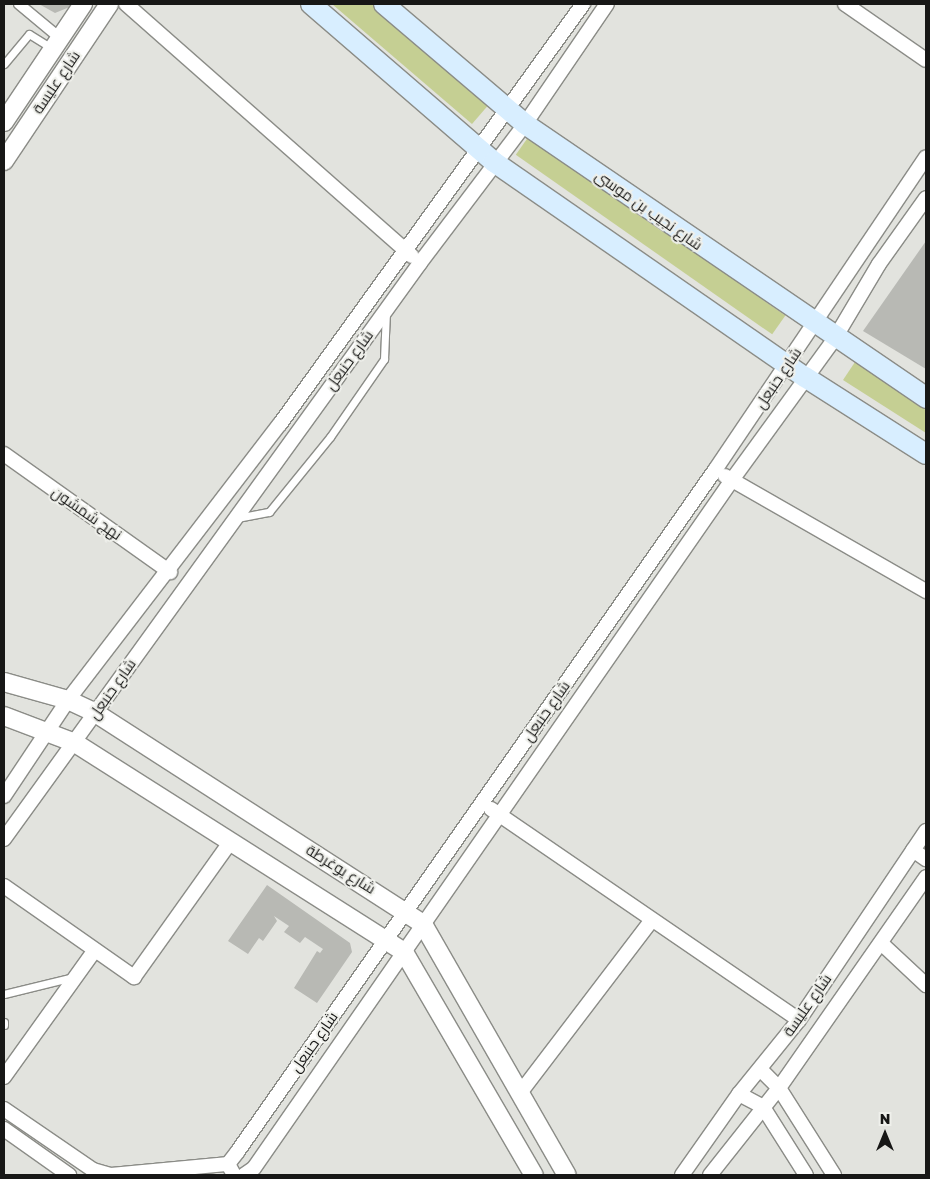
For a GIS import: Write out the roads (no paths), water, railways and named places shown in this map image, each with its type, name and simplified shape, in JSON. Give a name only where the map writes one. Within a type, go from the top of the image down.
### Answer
[{"type":"main road","points":[[310,4],[494,162],[805,377],[926,454]]},
{"type":"main road","name":"شارع نجيب بن موسى","points":[[384,4],[525,124],[814,325],[926,398]]},
{"type":"street","points":[[19,4],[57,44]]},
{"type":"street","name":"شارع عليسة","points":[[4,122],[83,4]]},
{"type":"street","name":"شارع عليسة","points":[[4,161],[109,4]]},
{"type":"street","points":[[126,4],[420,263]]},
{"type":"street","name":"شارع حنبعل","points":[[4,796],[68,700],[170,572],[405,250],[476,147],[583,4]]},
{"type":"street","name":"شارع حنبعل","points":[[4,839],[75,744],[94,712],[386,309],[494,162],[525,124],[607,4]]},
{"type":"street","points":[[845,4],[926,60]]},
{"type":"street","name":"شارع حنبعل","points":[[4,1109],[91,1173],[111,1175],[231,1170],[238,1151],[788,365],[926,157]]},
{"type":"street","name":"شارع حنبعل","points":[[252,1173],[498,814],[732,480],[835,338],[879,264],[921,218],[926,198]]},
{"type":"street","name":"نهج شمشون","points":[[4,454],[170,572]]},
{"type":"street","points":[[715,470],[926,591]]},
{"type":"street","name":"شارع يوغرطة","points":[[4,682],[68,700],[94,712],[405,910],[423,924],[567,1175]]},
{"type":"street","points":[[4,716],[48,731],[75,744],[386,938],[404,952],[534,1175]]},
{"type":"street","points":[[482,803],[651,921],[798,1020]]},
{"type":"street","name":"شارع عليسة","points":[[682,1175],[739,1094],[798,1020],[926,831]]},
{"type":"street","points":[[4,886],[134,977],[231,841]]},
{"type":"street","points":[[913,850],[926,860]]},
{"type":"street","name":"شارع عليسة","points":[[710,1175],[779,1088],[926,877]]},
{"type":"street","points":[[520,1093],[651,921]]},
{"type":"street","points":[[881,943],[926,986]]},
{"type":"street","points":[[4,1077],[95,950]]},
{"type":"street","points":[[760,1069],[779,1088],[834,1175]]},
{"type":"street","points":[[739,1094],[763,1107],[806,1175]]},
{"type":"street","points":[[4,1130],[69,1175]]},
{"type":"street","points":[[238,1151],[252,1173]]},
{"type":"lane","points":[[4,64],[29,34],[57,44]]},
{"type":"lane","points":[[234,518],[269,512],[330,437],[384,359],[386,309]]},
{"type":"lane","points":[[4,994],[77,976]]}]
